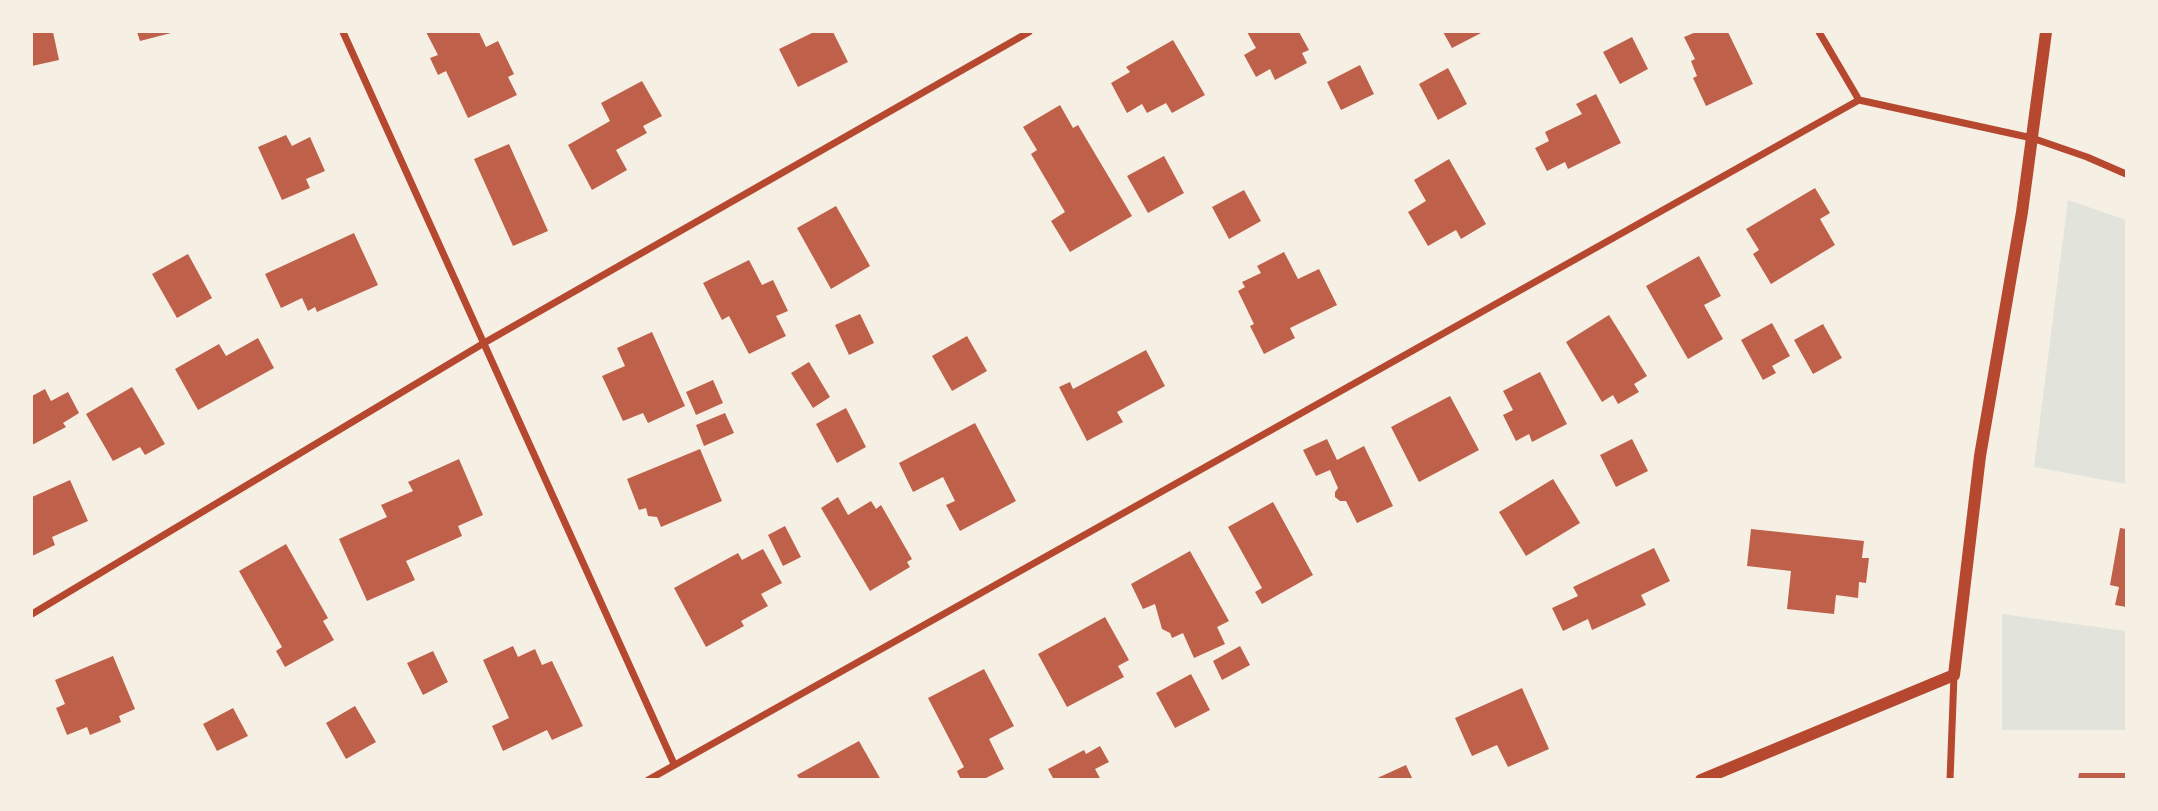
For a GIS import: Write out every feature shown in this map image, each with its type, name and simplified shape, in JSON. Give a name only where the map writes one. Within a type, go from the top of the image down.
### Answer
[{"type":"street","points":[[343,32],[674,764]]},
{"type":"street","points":[[32,614],[484,343],[1030,32]]},
{"type":"street","points":[[1819,32],[1859,100]]},
{"type":"street","points":[[1950,779],[1954,675],[1980,456],[2022,212],[2046,32]]},
{"type":"street","points":[[648,779],[1859,100],[2032,138],[2126,174]]},
{"type":"street","points":[[1700,779],[1954,675]]},
{"type":"shaded area","points":[[2068,200],[2126,220],[2126,484],[2034,467]]},
{"type":"shaded area","points":[[2002,614],[2126,631],[2126,730],[2002,730]]},
{"type":"building","points":[[32,32],[53,32],[59,60],[32,66]]},
{"type":"building","points":[[137,32],[175,32],[140,41]]},
{"type":"building","points":[[426,32],[479,32],[486,47],[498,41],[514,74],[508,77],[517,95],[468,118],[446,71],[438,75],[430,58],[438,55]]},
{"type":"building","points":[[814,32],[833,32],[848,62],[798,87],[779,49]]},
{"type":"building","points":[[1247,32],[1299,32],[1309,50],[1302,53],[1307,63],[1275,80],[1270,69],[1256,77],[1244,55],[1256,48]]},
{"type":"building","points":[[1443,32],[1483,32],[1452,48]]},
{"type":"building","points":[[1696,32],[1728,32],[1753,84],[1706,106],[1693,78],[1697,76],[1691,61],[1695,59],[1684,37]]},
{"type":"building","points":[[1632,37],[1648,69],[1620,84],[1603,52]]},
{"type":"building","points":[[1173,40],[1205,95],[1172,113],[1166,103],[1147,113],[1142,104],[1127,113],[1111,83],[1130,72],[1126,67]]},
{"type":"building","points":[[1360,65],[1374,94],[1341,110],[1327,82]]},
{"type":"building","points":[[1448,68],[1467,104],[1438,120],[1419,84]]},
{"type":"building","points":[[642,81],[662,116],[643,126],[647,133],[616,150],[627,170],[592,190],[568,145],[610,121],[601,103]]},
{"type":"building","points":[[1596,94],[1621,143],[1568,169],[1565,162],[1547,171],[1535,148],[1549,141],[1545,132],[1582,114],[1576,104]]},
{"type":"building","points":[[1060,105],[1073,128],[1078,125],[1132,216],[1070,252],[1051,221],[1065,212],[1031,154],[1037,150],[1023,127]]},
{"type":"building","points":[[286,135],[292,146],[310,137],[325,171],[306,179],[310,188],[282,200],[258,147]]},
{"type":"building","points":[[509,144],[548,231],[513,246],[474,159]]},
{"type":"building","points":[[1164,156],[1184,193],[1148,213],[1127,176]]},
{"type":"building","points":[[1449,159],[1486,224],[1461,239],[1456,230],[1428,246],[1408,212],[1426,201],[1414,180]]},
{"type":"building","points":[[1815,188],[1830,213],[1820,219],[1835,245],[1771,284],[1753,254],[1759,250],[1746,229]]},
{"type":"building","points":[[1244,190],[1261,221],[1229,239],[1212,207]]},
{"type":"building","points":[[836,206],[870,266],[831,289],[797,228]]},
{"type":"building","points":[[354,233],[378,285],[317,312],[315,307],[308,311],[302,298],[281,308],[265,274]]},
{"type":"building","points":[[1284,252],[1298,279],[1319,269],[1337,305],[1290,328],[1295,338],[1264,354],[1250,326],[1254,324],[1238,291],[1245,287],[1242,282],[1261,273],[1257,266]]},
{"type":"building","points":[[188,254],[212,298],[177,318],[152,274]]},
{"type":"building","points":[[1699,256],[1721,296],[1704,305],[1723,339],[1688,359],[1646,286]]},
{"type":"building","points":[[749,260],[762,285],[773,280],[788,311],[776,316],[786,336],[749,354],[729,316],[722,320],[703,283]]},
{"type":"building","points":[[860,314],[874,343],[849,355],[835,325]]},
{"type":"building","points":[[1609,315],[1647,376],[1634,384],[1639,392],[1618,404],[1613,395],[1602,402],[1566,342]]},
{"type":"building","points":[[1772,323],[1790,356],[1772,366],[1776,373],[1763,380],[1741,340]]},
{"type":"building","points":[[1823,324],[1842,358],[1813,374],[1794,340]]},
{"type":"building","points":[[652,332],[685,406],[648,423],[643,413],[623,421],[602,376],[625,366],[617,348]]},
{"type":"building","points":[[967,336],[987,371],[952,391],[932,356]]},
{"type":"building","points":[[258,338],[274,368],[198,410],[175,369],[219,344],[226,356]]},
{"type":"building","points":[[1146,350],[1165,386],[1117,412],[1123,422],[1087,441],[1059,387],[1070,382],[1073,389]]},
{"type":"building","points":[[809,362],[830,397],[813,408],[791,373]]},
{"type":"building","points":[[1540,372],[1567,424],[1532,442],[1529,434],[1516,441],[1503,415],[1513,410],[1503,391]]},
{"type":"building","points":[[713,380],[723,403],[696,415],[686,392]]},
{"type":"building","points":[[132,387],[165,444],[145,455],[140,447],[113,461],[86,414]]},
{"type":"building","points":[[45,389],[51,401],[68,392],[79,413],[63,423],[66,427],[32,445],[32,396]]},
{"type":"building","points":[[1450,396],[1479,450],[1419,482],[1391,427]]},
{"type":"building","points":[[846,408],[866,447],[837,463],[816,424]]},
{"type":"building","points":[[725,413],[734,433],[704,446],[696,425]]},
{"type":"building","points":[[975,423],[1016,501],[960,531],[946,505],[955,501],[943,477],[913,492],[899,463]]},
{"type":"building","points":[[1327,439],[1337,460],[1364,446],[1393,506],[1357,523],[1346,501],[1335,497],[1338,488],[1330,470],[1316,476],[1303,450]]},
{"type":"building","points":[[1632,439],[1648,471],[1616,487],[1600,455]]},
{"type":"building","points":[[700,449],[722,501],[661,527],[657,517],[648,516],[646,508],[639,510],[627,479]]},
{"type":"building","points":[[459,459],[483,515],[458,526],[462,536],[406,561],[415,580],[367,601],[339,539],[387,517],[381,505],[413,491],[408,482]]},
{"type":"building","points":[[1553,479],[1580,523],[1526,556],[1499,512]]},
{"type":"building","points":[[70,480],[88,521],[52,537],[55,545],[32,556],[32,497]]},
{"type":"building","points":[[838,497],[848,515],[871,501],[876,509],[881,505],[912,559],[907,562],[910,567],[870,591],[821,508]]},
{"type":"building","points":[[1273,502],[1313,575],[1262,604],[1255,592],[1262,588],[1228,527]]},
{"type":"building","points":[[785,526],[801,557],[783,566],[768,535]]},
{"type":"building","points":[[2120,528],[2126,529],[2126,607],[2115,605],[2119,587],[2110,585]]},
{"type":"building","points":[[1751,529],[1864,541],[1862,558],[1869,558],[1866,583],[1859,582],[1858,598],[1836,595],[1834,614],[1787,609],[1791,571],[1747,566]]},
{"type":"building","points":[[286,544],[328,618],[323,621],[334,640],[285,667],[276,651],[282,647],[239,571]]},
{"type":"building","points":[[1654,548],[1670,581],[1641,595],[1646,605],[1592,630],[1588,619],[1563,631],[1552,608],[1578,596],[1573,587]]},
{"type":"building","points":[[763,549],[782,583],[761,594],[768,606],[741,621],[744,626],[706,647],[674,588],[738,553],[742,560]]},
{"type":"building","points":[[1190,551],[1229,621],[1217,627],[1225,644],[1194,658],[1183,633],[1172,638],[1170,633],[1162,629],[1155,604],[1143,609],[1131,584]]},
{"type":"building","points":[[1105,617],[1129,660],[1118,666],[1124,677],[1067,707],[1038,654]]},
{"type":"building","points":[[513,646],[518,657],[535,649],[542,665],[552,661],[583,726],[552,740],[547,730],[503,751],[492,726],[509,718],[483,660]]},
{"type":"building","points":[[1240,646],[1250,665],[1222,680],[1213,661]]},
{"type":"building","points":[[433,651],[448,682],[423,695],[407,663]]},
{"type":"building","points":[[113,656],[135,709],[119,716],[121,722],[90,735],[87,727],[67,735],[56,708],[65,704],[55,680]]},
{"type":"building","points":[[984,669],[1014,726],[989,739],[1004,769],[982,780],[961,780],[957,771],[964,767],[928,698]]},
{"type":"building","points":[[1191,674],[1210,710],[1175,728],[1156,693]]},
{"type":"building","points":[[1522,688],[1549,749],[1508,767],[1497,745],[1472,756],[1455,718]]},
{"type":"building","points":[[355,706],[376,742],[346,759],[326,723]]},
{"type":"building","points":[[233,708],[248,736],[217,751],[203,724]]},
{"type":"building","points":[[859,741],[881,780],[800,780],[797,775]]},
{"type":"building","points":[[1100,746],[1109,762],[1095,769],[1101,780],[1054,780],[1048,769],[1084,750],[1086,754]]},
{"type":"building","points":[[1406,765],[1413,780],[1373,780]]},
{"type":"building","points":[[2079,773],[2126,773],[2126,780],[2078,780]]}]
